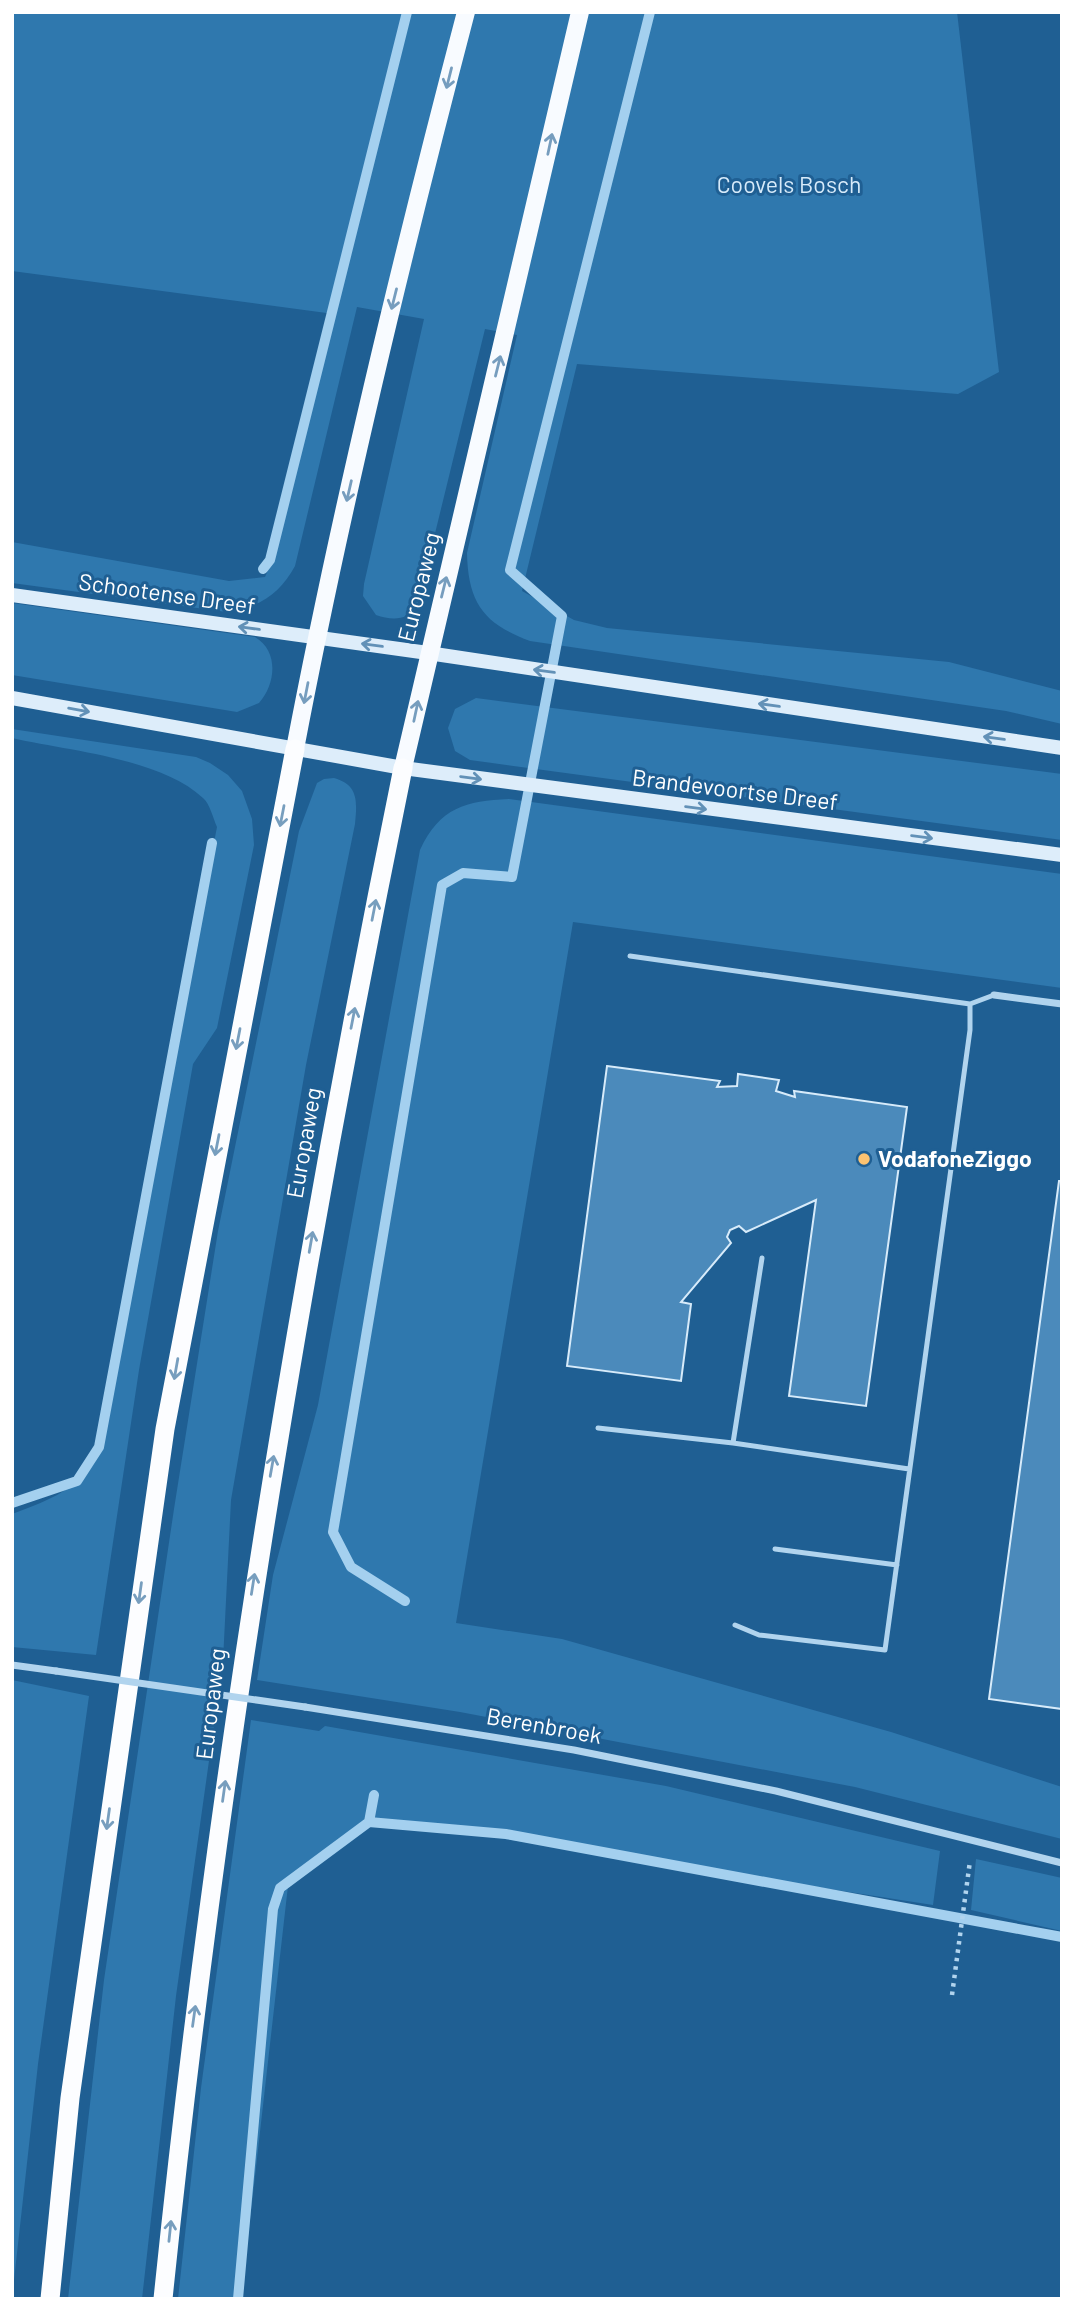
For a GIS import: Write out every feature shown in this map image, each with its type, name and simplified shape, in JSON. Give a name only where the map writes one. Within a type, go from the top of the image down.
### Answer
[{"type":"highway","points":[[50,2299],[70,2098],[165,1429],[295,749]]},
{"type":"highway","name":"Europaweg","points":[[163,2299],[185,2084],[261,1533],[339,1087],[403,768]]},
{"type":"main road","points":[[12,698],[295,749],[316,637],[383,347],[466,12]]},
{"type":"main road","name":"Europaweg","points":[[403,768],[580,12]]},
{"type":"main road","name":"Schootense Dreef","points":[[12,595],[428,653]]},
{"type":"main road","points":[[428,653],[1062,748]]},
{"type":"main road","name":"Brandevoortse Dreef","points":[[295,749],[403,768],[1062,855]]},
{"type":"street","points":[[994,995],[1062,1004]]},
{"type":"street","name":"Berenbroek","points":[[12,1665],[305,1707],[574,1750],[776,1791],[1062,1863]]},
{"type":"lane","points":[[630,956],[970,1004],[994,995]]},
{"type":"lane","points":[[735,1625],[759,1635],[885,1650],[970,1030],[970,1004]]},
{"type":"lane","points":[[733,1443],[762,1258]]},
{"type":"lane","points":[[598,1428],[733,1443],[909,1469]]},
{"type":"lane","points":[[775,1549],[897,1565]]},
{"type":"path","points":[[952,1995],[973,1839]]},
{"type":"green space","name":"Coovels Bosch","points":[[12,12],[957,12],[999,372],[958,394],[577,364],[522,591],[574,620],[607,628],[949,662],[1062,691],[1062,724],[1006,711],[530,641],[501,627],[490,619],[475,598],[467,553],[517,335],[485,329],[417,607],[404,617],[387,618],[376,615],[363,596],[364,584],[424,319],[357,307],[295,566],[275,592],[249,607],[227,612],[12,583],[12,542],[229,581],[265,577],[275,554],[334,314],[12,271]]},
{"type":"green space","points":[[12,603],[255,637],[263,643],[271,659],[272,677],[269,687],[259,703],[237,712],[12,675]]},
{"type":"green space","points":[[476,698],[1062,774],[1062,840],[470,760],[455,751],[448,728],[455,709]]},
{"type":"green space","points":[[12,729],[196,757],[228,775],[242,791],[252,819],[254,845],[217,1028],[193,1064],[139,1370],[96,1655],[12,1647],[12,1514],[57,1495],[76,1482],[93,1465],[217,827],[203,798],[185,784],[139,765],[113,758],[12,738]]},
{"type":"green space","points":[[334,778],[348,785],[355,795],[355,824],[306,1065],[231,1500],[223,1661],[176,1996],[142,2299],[68,2299],[104,1980],[218,1231],[299,831],[317,783]]},
{"type":"green space","points":[[509,799],[1062,874],[1062,988],[573,922],[456,1623],[562,1639],[891,1732],[1062,1787],[1062,1839],[855,1787],[460,1712],[257,1680],[273,1575],[318,1405],[420,850],[436,824],[456,809],[480,802]]},
{"type":"green space","points":[[12,1680],[89,1696],[38,2064],[12,2298]]},
{"type":"green space","points":[[251,1720],[319,1731],[325,1726],[666,1786],[940,1851],[933,1905],[376,1819],[344,1835],[289,1877],[241,2299],[178,2299],[201,2088]]},
{"type":"green space","points":[[976,1859],[1062,1878],[1062,1931],[971,1910]]},
{"type":"building","points":[[607,1066],[720,1081],[717,1087],[737,1086],[738,1074],[779,1080],[776,1091],[795,1097],[794,1091],[907,1107],[866,1406],[789,1396],[816,1200],[746,1232],[739,1226],[730,1230],[727,1237],[731,1243],[681,1302],[691,1304],[681,1381],[567,1366]]},
{"type":"building","points":[[1059,1181],[1062,1181],[1062,1709],[989,1699]]},
{"type":"waterway","points":[[263,569],[270,560],[407,12]]},
{"type":"waterway","points":[[405,1601],[351,1567],[333,1532],[442,885],[463,873],[512,877],[562,616],[510,570],[650,12]]},
{"type":"waterway","points":[[12,1503],[77,1481],[99,1447],[212,843]]},
{"type":"waterway","points":[[374,1795],[369,1822],[506,1834],[1062,1937]]},
{"type":"waterway","points":[[238,2299],[273,1909],[280,1888],[369,1822]]},
{"type":"place","name":"VodafoneZiggo","points":[[864,1159]]}]
